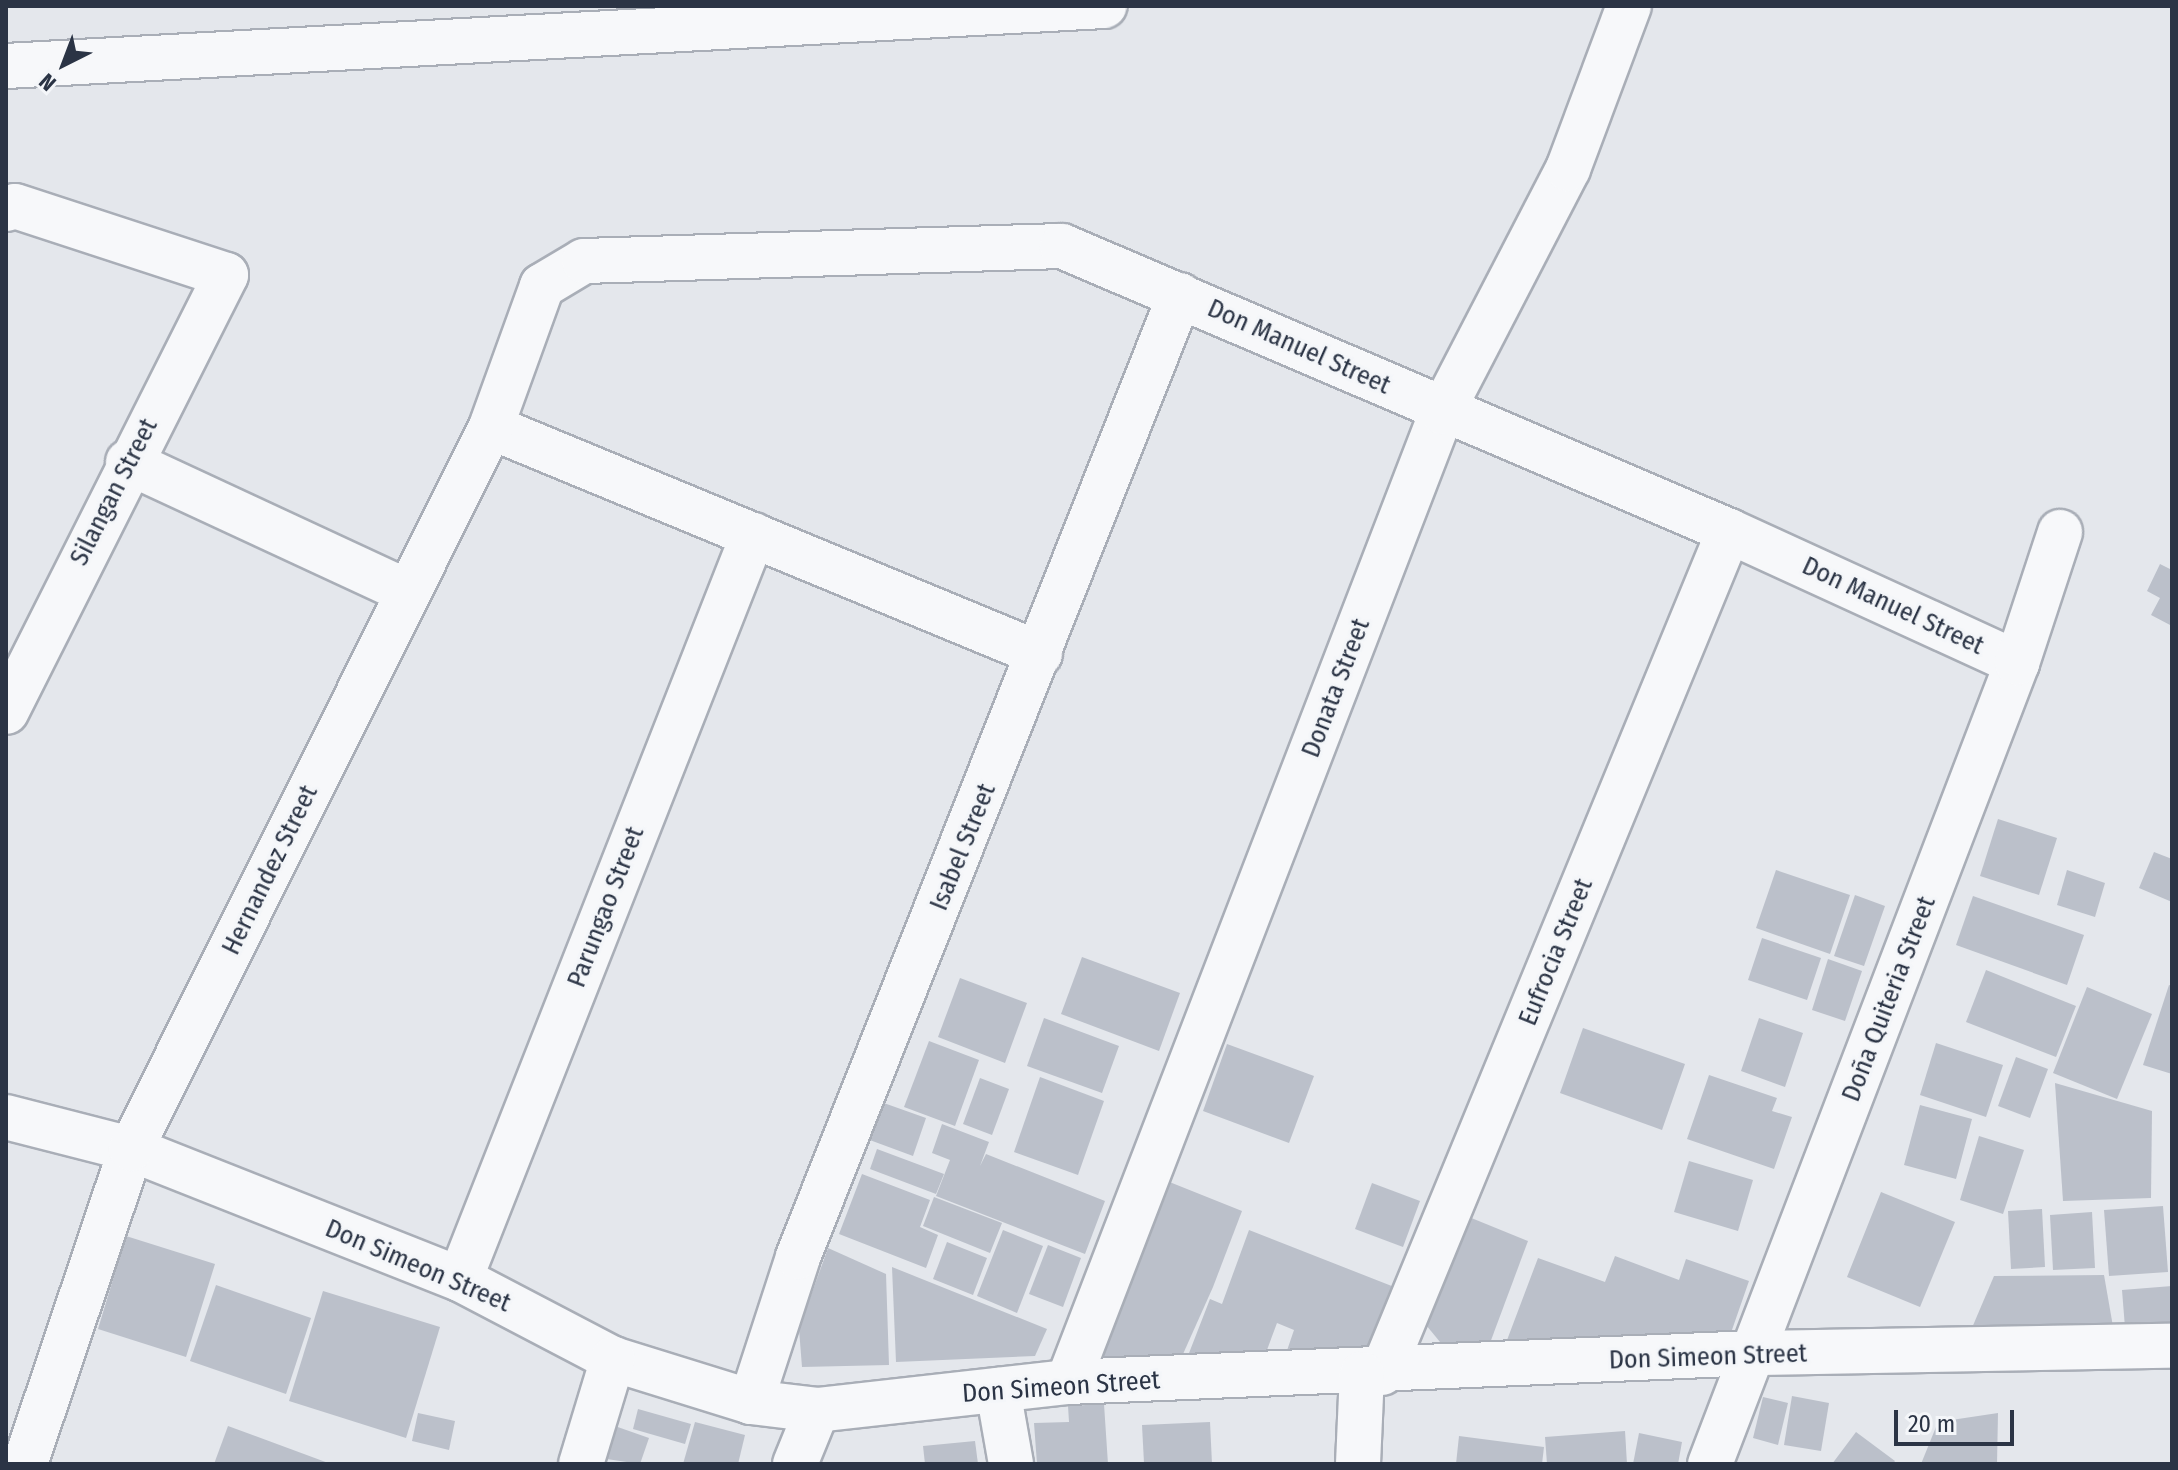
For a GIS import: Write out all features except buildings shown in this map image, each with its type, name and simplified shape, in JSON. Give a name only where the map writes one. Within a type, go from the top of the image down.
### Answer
[{"type":"street","points":[[6,66],[1104,6]]},
{"type":"street","name":"Donata Street","points":[[1068,1382],[1442,412],[1568,169],[1629,6]]},
{"type":"street","name":"Silangan Street","points":[[6,209],[15,206],[226,275],[128,462],[6,712]]},
{"type":"street","name":"Don Manuel Street","points":[[542,286],[584,261],[1062,246],[1442,412],[1729,531],[2017,663]]},
{"type":"street","name":"Hernandez Street","points":[[25,1464],[131,1149],[491,427],[542,286]]},
{"type":"street","name":"Isabel Street","points":[[751,1402],[798,1257],[1180,295]]},
{"type":"street","points":[[491,427],[1040,654]]},
{"type":"street","points":[[128,462],[408,592]]},
{"type":"street","name":"Eufrocia Street","points":[[1358,1464],[1372,1374],[1729,531]]},
{"type":"street","name":"Doña Quiteria Street","points":[[1710,1464],[2017,663],[2060,532]]},
{"type":"street","name":"Parungao Street","points":[[460,1279],[753,535]]},
{"type":"street","name":"Don Simeon Street","points":[[6,1117],[131,1149],[460,1279],[613,1359],[751,1402],[817,1410],[1068,1382],[1372,1374],[1754,1353],[2172,1346]]},
{"type":"street","points":[[581,1464],[613,1359]]},
{"type":"street","points":[[998,1390],[1011,1464]]},
{"type":"street","points":[[795,1464],[817,1410]]}]
